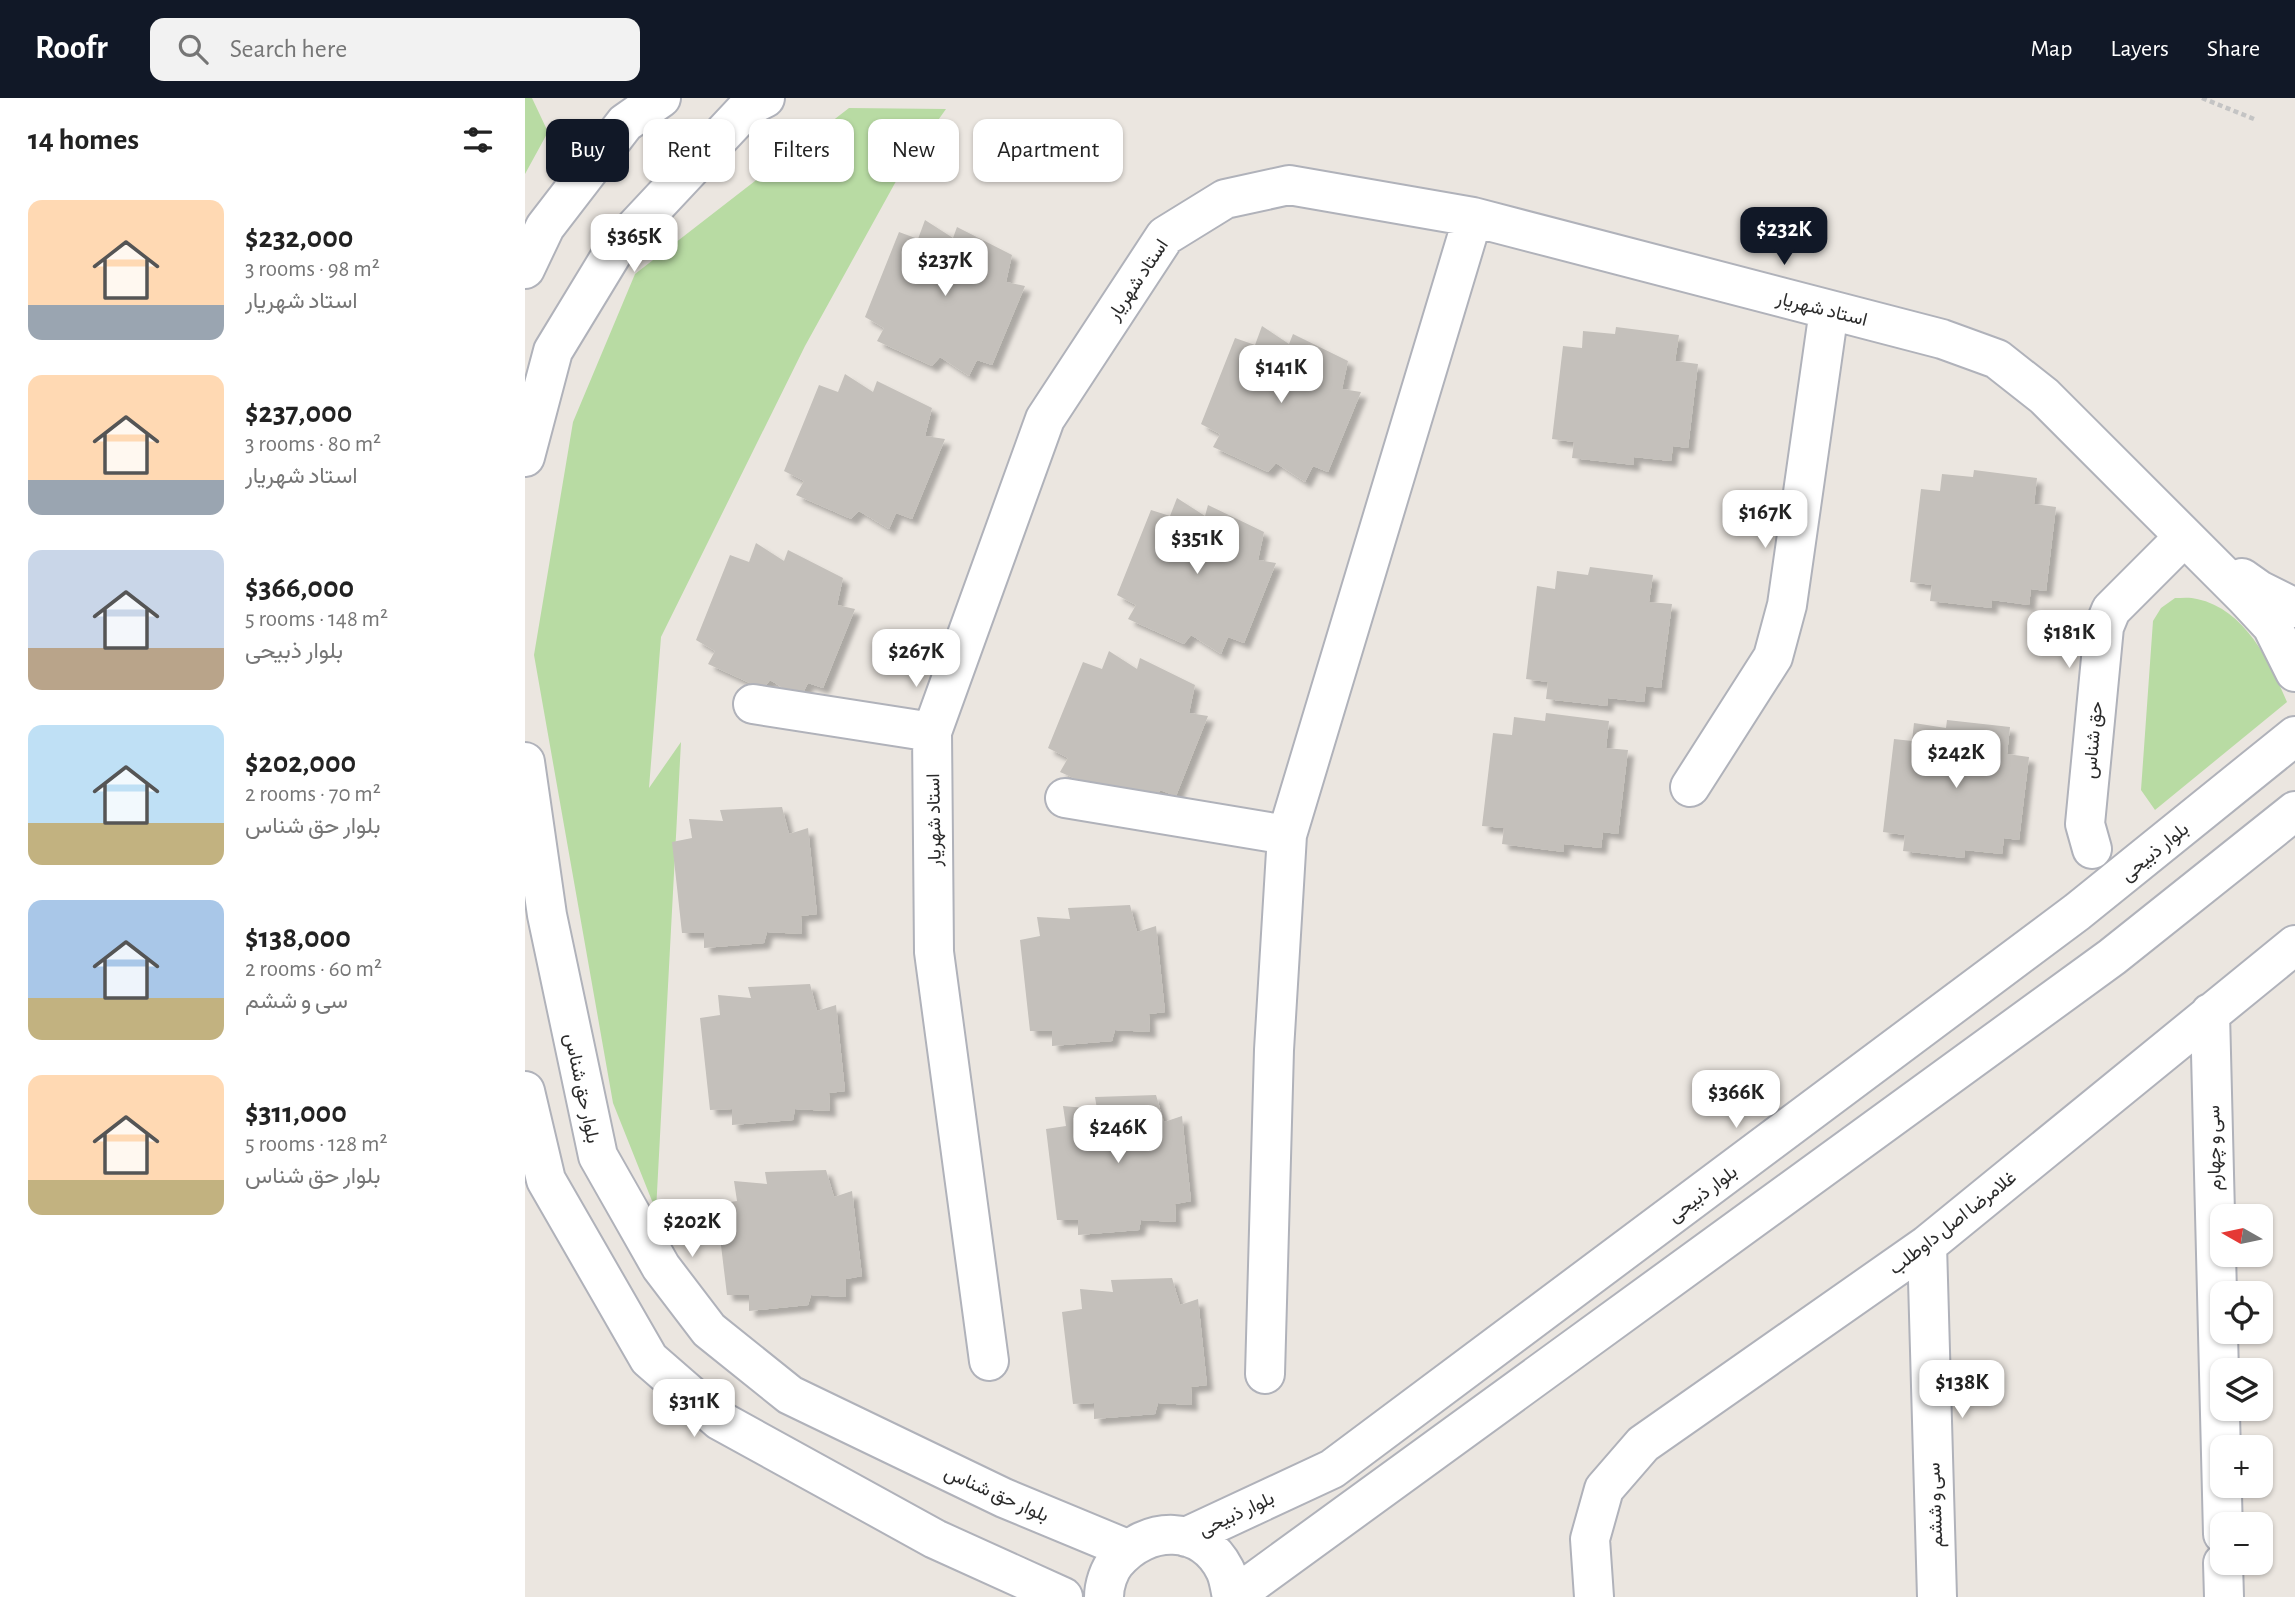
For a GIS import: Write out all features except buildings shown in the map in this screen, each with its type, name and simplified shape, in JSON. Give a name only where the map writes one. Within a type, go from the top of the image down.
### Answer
[{"type":"street","points":[[525,269],[545,227],[625,123],[661,98]]},
{"type":"street","points":[[525,457],[553,351],[615,249],[749,106],[765,98]]},
{"type":"street","name":"استاد شهریار","points":[[989,1361],[935,952],[932,732],[1045,419],[1165,236],[1225,200],[1289,185],[1473,217],[1942,338],[1997,359],[2044,396],[2272,626],[2295,672]]},
{"type":"street","points":[[1265,1374],[1274,1050],[1287,835],[1473,217]]},
{"type":"street","points":[[1690,787],[1773,657],[1781,632],[1829,310]]},
{"type":"street","name":"استاد شهریار","points":[[2183,537],[2259,590],[2295,608]]},
{"type":"street","name":"حق شناس","points":[[2092,849],[2085,824],[2104,627],[2111,610],[2183,537]]},
{"type":"street","points":[[753,704],[932,732]]},
{"type":"street","name":"بلوار ذبیحی","points":[[1186,1537],[1332,1469],[2066,921],[2295,736]]},
{"type":"street","name":"بلوار حق شناس","points":[[525,762],[547,915],[598,1156],[661,1267],[701,1320],[709,1330],[790,1395],[1004,1497],[1127,1549]]},
{"type":"street","points":[[1065,798],[1287,835]]},
{"type":"street","points":[[1104,1597],[1111,1568],[1127,1549],[1145,1538],[1165,1534],[1186,1537],[1210,1549],[1226,1571],[1232,1597],[2112,957],[2295,811]]},
{"type":"street","name":"غلامرضا اصل داوطلب","points":[[1594,1597],[1590,1539],[1604,1489],[1643,1444],[1927,1245],[2295,945]]},
{"type":"street","name":"سی و چهارم","points":[[2210,1013],[2222,1512]]},
{"type":"street","points":[[525,1091],[547,1180],[649,1359],[719,1420],[935,1539],[1063,1597]]},
{"type":"street","name":"سی و ششم","points":[[1927,1245],[1937,1597]]},
{"type":"street","points":[[2223,1575],[2224,1597]]},
{"type":"path","points":[[2201,98],[2254,119]]},
{"type":"green space","points":[[525,98],[532,98],[546,128],[546,136],[525,174]]},
{"type":"green space","points":[[849,108],[946,109],[939,119],[868,119],[868,182],[896,182],[805,346],[661,637],[649,788],[681,742],[656,1211],[613,1103],[534,655],[573,422],[635,274],[754,182],[854,182],[854,119],[835,119]]},
{"type":"green space","points":[[2175,598],[2194,598],[2214,605],[2242,625],[2264,654],[2287,702],[2155,810],[2141,790],[2153,621],[2161,608]]}]
